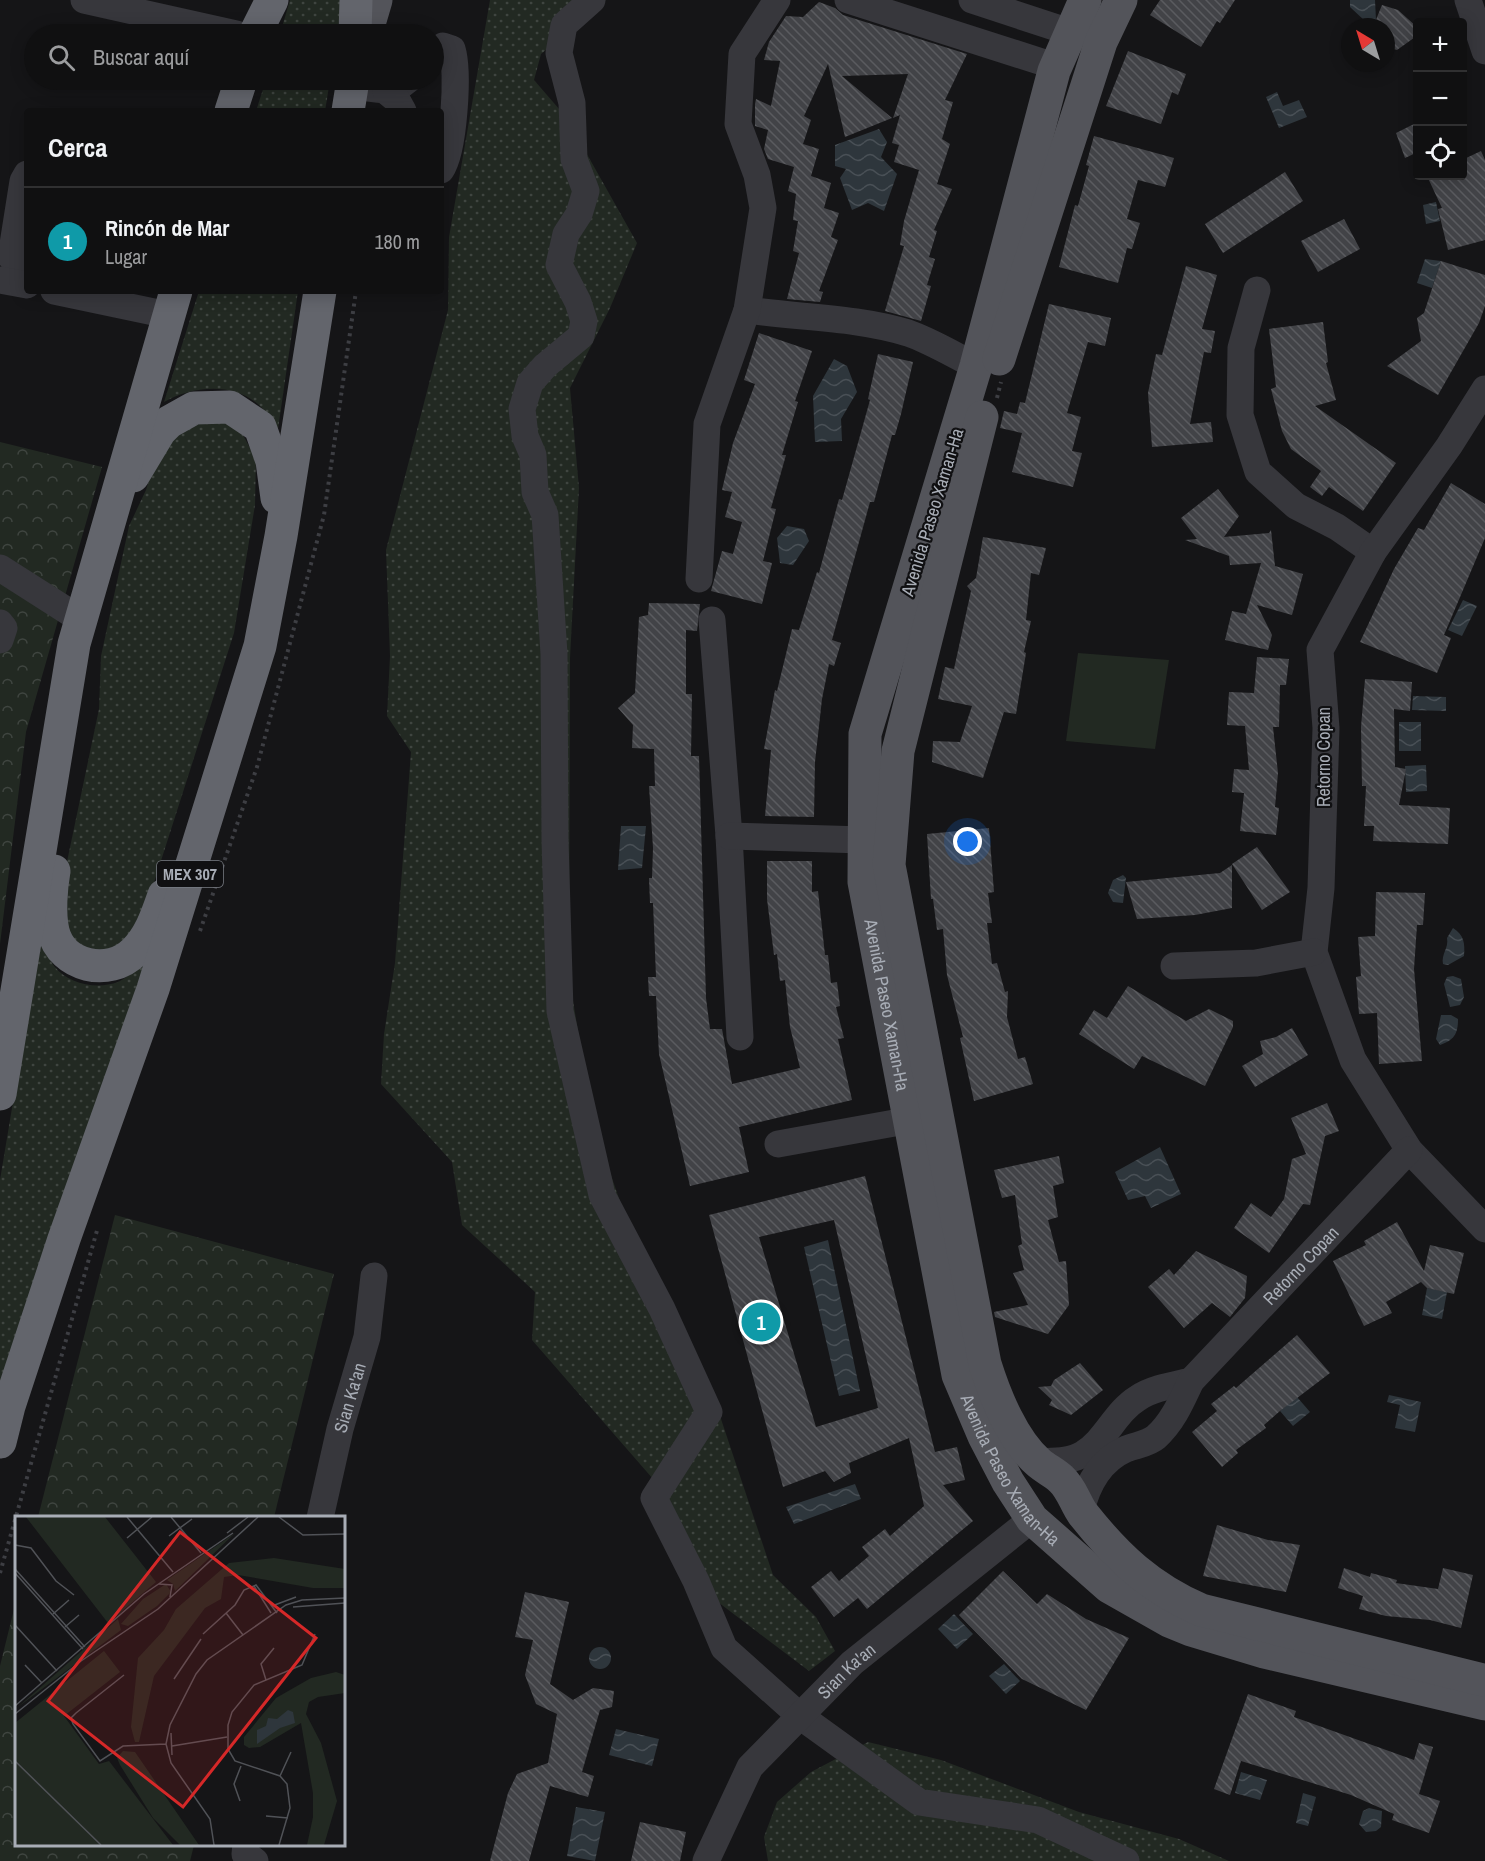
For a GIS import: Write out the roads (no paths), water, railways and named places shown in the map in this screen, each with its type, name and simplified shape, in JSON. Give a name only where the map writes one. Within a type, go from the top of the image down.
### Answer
[{"type":"highway","points":[[260,24],[272,0]]},
{"type":"highway","points":[[355,24],[356,0]]},
{"type":"highway","points":[[232,108],[238,90]]},
{"type":"highway","name":"MEX 307","points":[[0,1442],[16,1384],[153,989],[227,758],[260,646],[281,536],[320,294]]},
{"type":"highway","points":[[0,1095],[9,987],[77,632],[172,303]]},
{"type":"highway","points":[[109,517],[160,431],[169,422],[194,408],[230,407],[260,427],[272,460],[281,536]]},
{"type":"highway","points":[[77,632],[83,678],[52,882],[53,931],[66,955],[92,966],[113,966],[134,953],[152,929],[204,789],[227,758]]},
{"type":"main road","points":[[256,24],[260,0]]},
{"type":"main road","points":[[369,24],[376,0]]},
{"type":"main road","name":"Avenida Paseo Xaman-Ha","points":[[1085,0],[1054,71],[988,374],[865,734],[864,882],[889,938],[985,1364],[994,1393],[997,1430],[1008,1482],[1032,1518],[1118,1576],[1169,1621],[1264,1652],[1485,1704]]},
{"type":"main road","name":"Avenida Paseo Xaman-Ha","points":[[1122,0],[1101,42],[991,382],[898,751],[889,865],[889,938],[911,1120],[958,1375],[997,1430],[1061,1479],[1118,1576],[1201,1610],[1485,1681]]},
{"type":"main road","points":[[869,722],[903,728]]},
{"type":"street","points":[[84,0],[191,24]]},
{"type":"street","points":[[592,0],[564,25],[559,52],[572,103],[574,159],[586,190],[579,214],[566,234],[559,265],[578,302],[584,321],[580,336],[545,366],[530,383],[522,409],[525,436],[533,455],[535,492],[545,515],[554,642],[555,840],[560,1011],[602,1196],[662,1309],[709,1412],[654,1498],[696,1581],[723,1648],[800,1716],[919,1802],[1038,1820],[1126,1861]]},
{"type":"street","points":[[699,579],[708,424],[747,310],[763,208],[757,175],[738,124],[742,54],[777,0]]},
{"type":"street","points":[[848,0],[1042,62],[1054,71]]},
{"type":"street","points":[[972,0],[1025,8],[1070,32],[1101,42]]},
{"type":"street","points":[[1468,0],[1485,51]]},
{"type":"street","points":[[444,46],[452,50],[456,63],[455,105],[444,156]]},
{"type":"street","points":[[351,92],[399,94]]},
{"type":"street","points":[[24,179],[11,257],[15,262],[24,264]]},
{"type":"street","points":[[0,280],[24,284]]},
{"type":"street","points":[[1257,290],[1240,348],[1240,415],[1258,472],[1296,506],[1337,527],[1373,552]]},
{"type":"street","points":[[84,294],[172,303]]},
{"type":"street","points":[[747,310],[798,318],[851,320],[910,334],[988,374]]},
{"type":"street","name":"Retorno Copan","points":[[1485,389],[1449,446],[1373,552],[1320,650],[1326,728],[1320,888],[1314,952],[1353,1060],[1409,1150],[1485,1229]]},
{"type":"street","points":[[0,568],[77,632]]},
{"type":"street","points":[[712,620],[729,836],[740,1036]]},
{"type":"street","points":[[0,623],[4,628],[0,640]]},
{"type":"street","points":[[729,836],[864,840]]},
{"type":"street","points":[[1174,966],[1256,963],[1314,952]]},
{"type":"street","points":[[778,1144],[911,1120]]},
{"type":"street","name":"Retorno Copan","points":[[1081,1511],[1087,1487],[1098,1471],[1126,1449],[1156,1437],[1177,1411],[1191,1381],[1409,1150]]},
{"type":"street","name":"Sian Ka'an","points":[[320,1516],[340,1429],[367,1337],[374,1276]]},
{"type":"street","points":[[1037,1462],[1065,1460],[1082,1455],[1096,1443],[1116,1417],[1140,1396],[1191,1381]]},
{"type":"street","name":"Sian Ka'an","points":[[706,1861],[750,1767],[852,1663],[1032,1518]]},
{"type":"street","points":[[246,1846],[245,1854],[255,1861]]},
{"type":"water","points":[[1350,0],[1375,0],[1376,18],[1362,18],[1350,7]]},
{"type":"water","points":[[1277,92],[1283,106],[1299,100],[1307,117],[1279,128],[1266,97]]},
{"type":"water","points":[[879,129],[887,142],[881,157],[897,174],[884,211],[868,203],[852,210],[840,178],[846,169],[835,166],[835,145]]},
{"type":"water","points":[[1436,202],[1440,221],[1426,224],[1423,205]]},
{"type":"water","points":[[1425,259],[1441,261],[1432,288],[1417,283]]},
{"type":"water","points":[[834,359],[847,366],[857,392],[841,419],[842,441],[815,442],[813,396]]},
{"type":"water","points":[[787,526],[804,529],[809,541],[793,565],[780,563],[777,538]]},
{"type":"water","points":[[1463,600],[1477,606],[1462,636],[1448,630]]},
{"type":"water","points":[[1413,696],[1446,697],[1446,711],[1412,710]]},
{"type":"water","points":[[1399,722],[1421,722],[1421,751],[1399,751]]},
{"type":"water","points":[[1426,765],[1427,791],[1406,792],[1405,766]]},
{"type":"water","points":[[621,826],[646,826],[642,868],[618,870]]},
{"type":"water","points":[[1123,875],[1126,878],[1123,903],[1113,902],[1108,893],[1113,880]]},
{"type":"water","points":[[1453,928],[1463,940],[1464,956],[1448,965],[1443,964],[1447,938]]},
{"type":"water","points":[[1453,976],[1461,979],[1464,997],[1460,1005],[1450,1007],[1444,984],[1447,977]]},
{"type":"water","points":[[1441,1015],[1451,1015],[1458,1019],[1454,1036],[1440,1045],[1436,1039]]},
{"type":"water","points":[[1160,1147],[1181,1194],[1151,1208],[1145,1196],[1128,1200],[1115,1172]]},
{"type":"water","points":[[828,1240],[860,1391],[839,1396],[804,1247]]},
{"type":"water","points":[[1427,1288],[1447,1292],[1442,1319],[1422,1315]]},
{"type":"water","points":[[1389,1395],[1421,1402],[1415,1432],[1395,1428],[1400,1405],[1387,1402]]},
{"type":"water","points":[[1297,1397],[1310,1412],[1293,1426],[1280,1411]]},
{"type":"water","points":[[855,1484],[861,1499],[794,1524],[786,1507]]},
{"type":"water","points":[[954,1614],[973,1634],[957,1649],[938,1629]]},
{"type":"water","points":[[600,1647],[608,1650],[611,1658],[608,1666],[600,1669],[592,1666],[589,1658],[592,1650]]},
{"type":"water","points":[[1004,1664],[1020,1681],[1006,1694],[989,1676]]},
{"type":"water","points":[[616,1729],[659,1739],[652,1766],[609,1755]]},
{"type":"water","points":[[1241,1772],[1267,1780],[1260,1800],[1235,1793]]},
{"type":"water","points":[[1303,1793],[1316,1797],[1308,1826],[1296,1823]]},
{"type":"water","points":[[576,1807],[605,1812],[595,1861],[567,1856]]},
{"type":"water","points":[[1369,1808],[1382,1811],[1381,1827],[1376,1831],[1366,1832],[1359,1824],[1363,1811]]},
{"type":"place","name":"Rincón de Mar","points":[[761,1322]]}]
